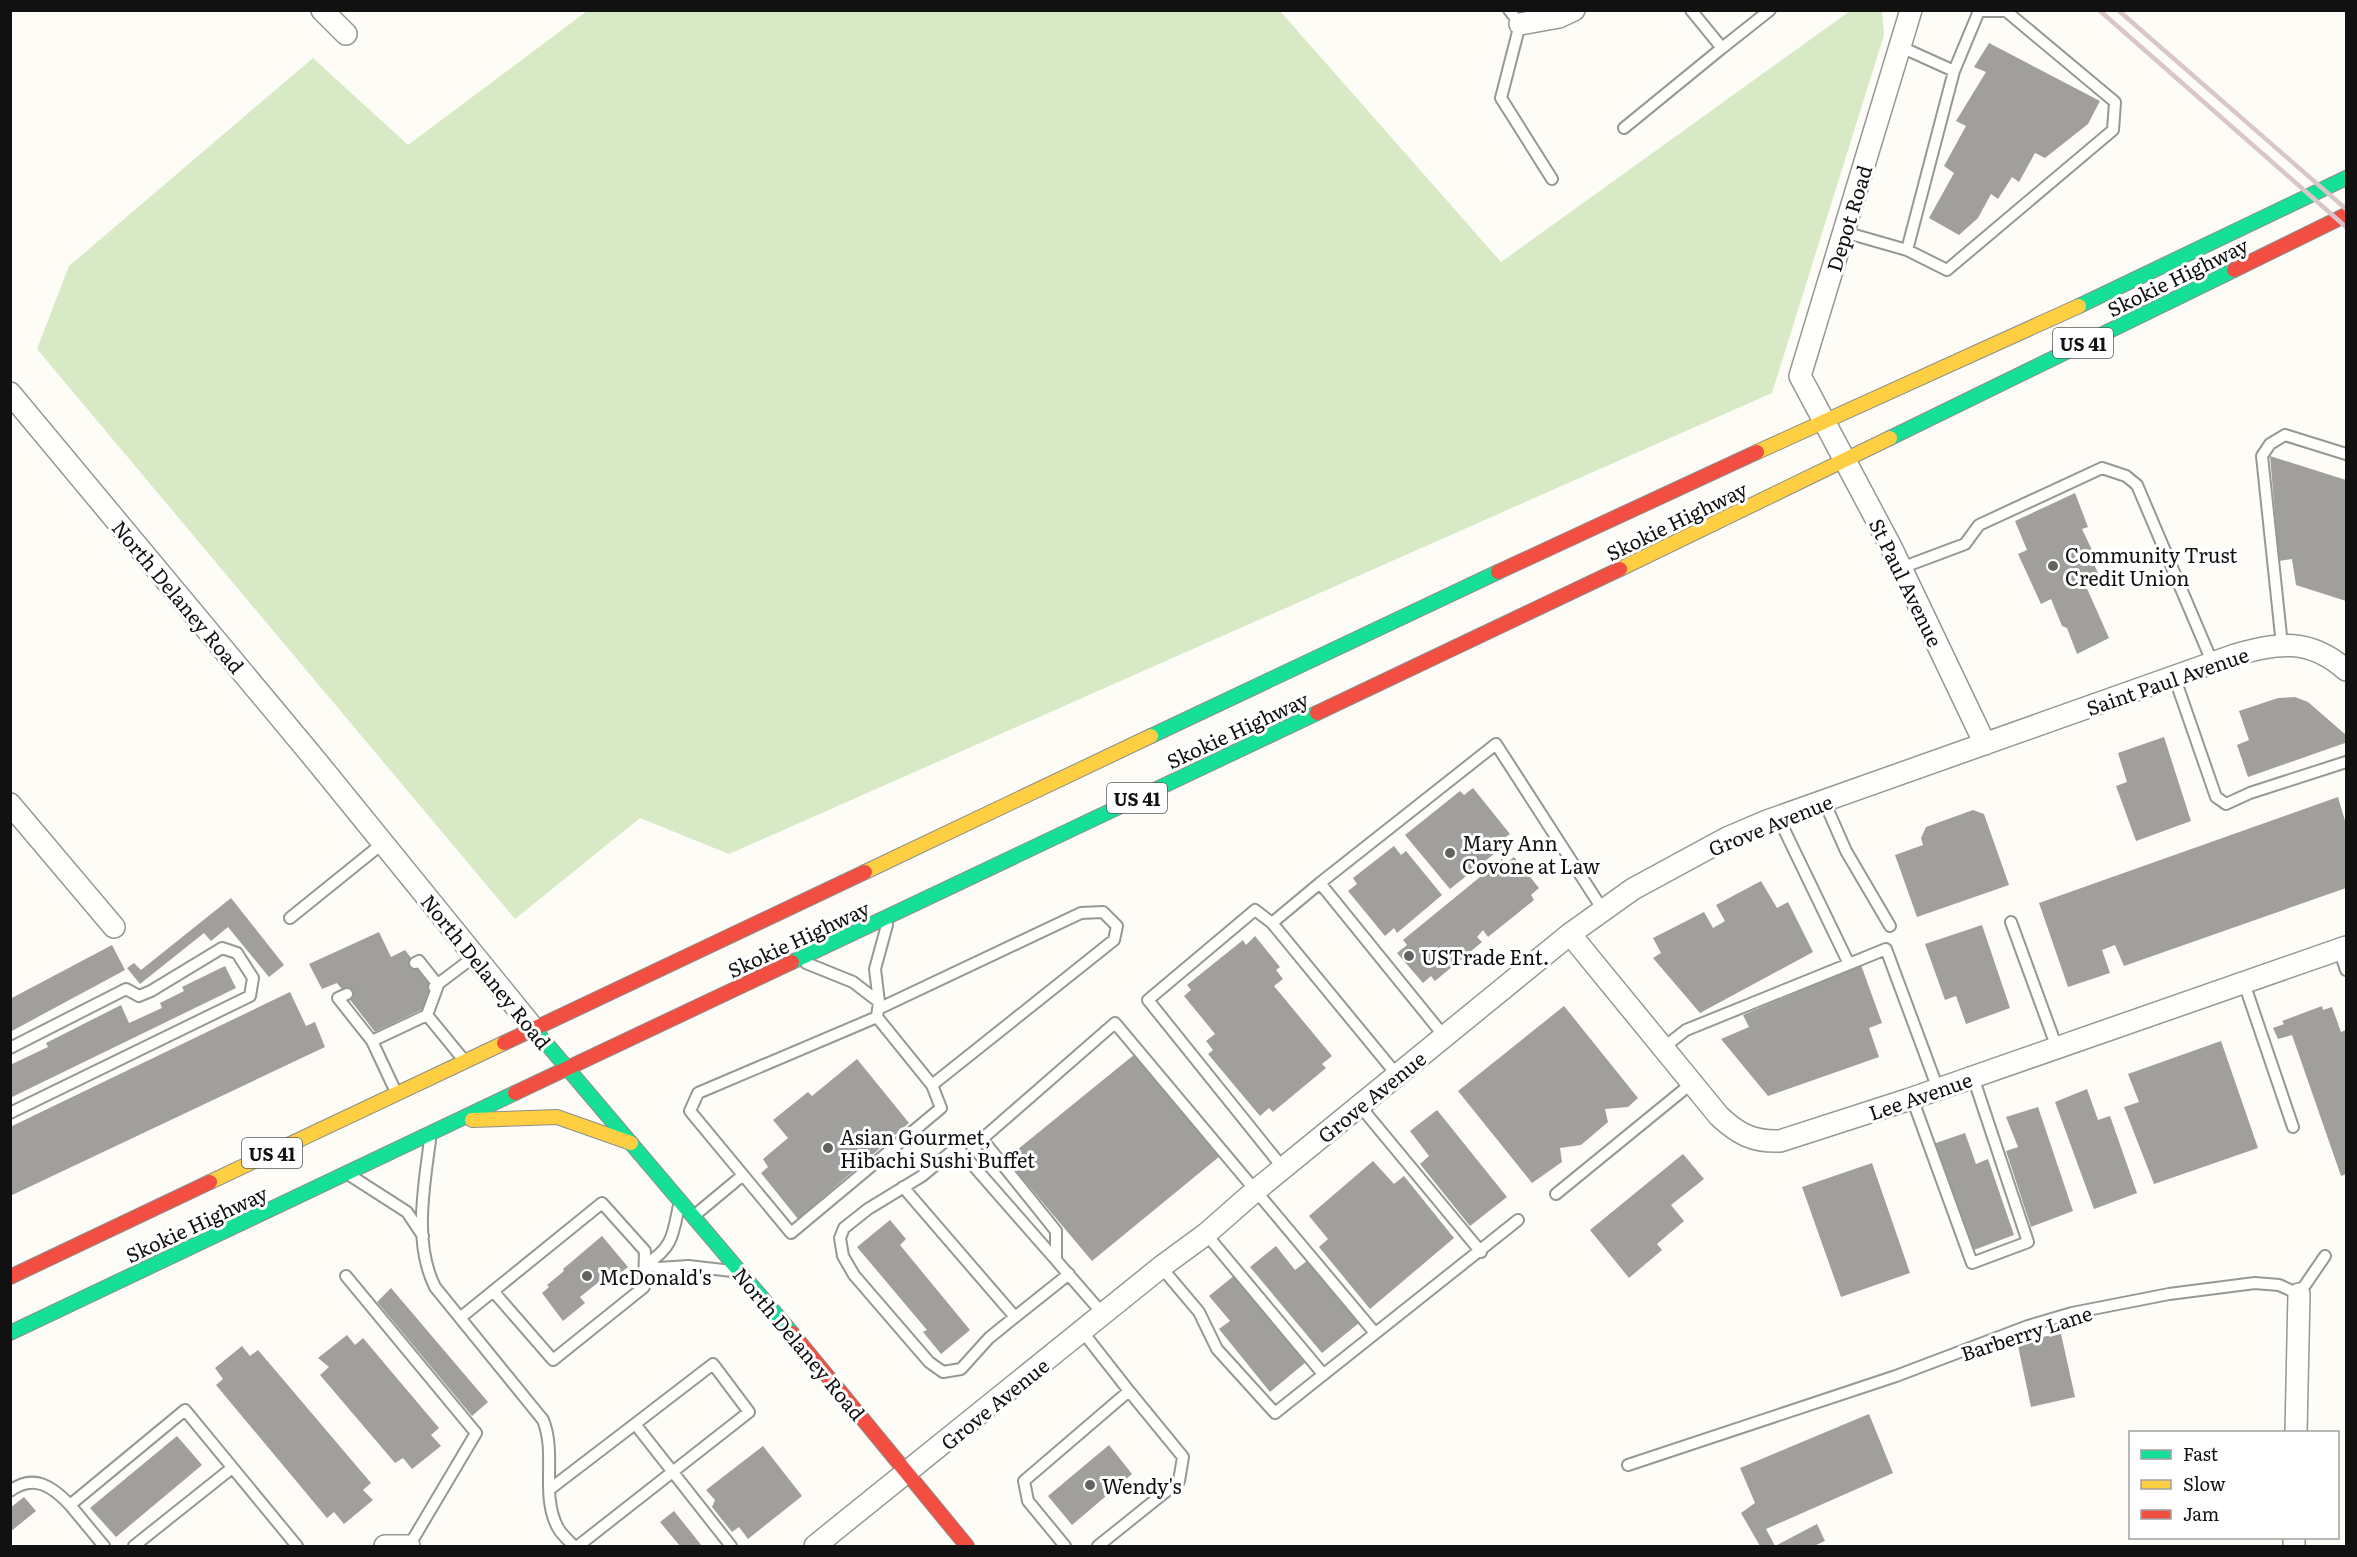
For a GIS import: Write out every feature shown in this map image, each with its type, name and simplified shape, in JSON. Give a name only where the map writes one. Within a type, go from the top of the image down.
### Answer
[{"type":"main road","name":"Skokie Highway","points":[[10,1277],[1610,519],[2078,306],[2346,178]]},
{"type":"main road","name":"Skokie Highway","points":[[10,1333],[1643,558],[2346,215]]},
{"type":"main road","name":"North Delaney Road","points":[[534,1029],[740,1271],[967,1546]]},
{"type":"main road","points":[[456,1121],[558,1117],[631,1143]]},
{"type":"street","points":[[322,10],[346,34]]},
{"type":"street","points":[[1514,17],[1559,17],[1574,10]]},
{"type":"street","name":"Depot Road","points":[[1825,422],[1800,376],[1911,10]]},
{"type":"street","name":"North Delaney Road","points":[[10,393],[534,1029]]},
{"type":"street","name":"St Paul Avenue","points":[[1825,422],[1901,568],[1985,744]]},
{"type":"street","name":"Saint Paul Avenue","points":[[1985,744],[2268,645],[2314,649],[2346,670]]},
{"type":"street","name":"Grove Avenue","points":[[815,1546],[1161,1267],[1206,1234],[1444,1036],[1603,910],[1643,883],[1727,838],[1778,817],[1985,744]]},
{"type":"street","points":[[10,804],[114,927]]},
{"type":"street","name":"Lee Avenue","points":[[1570,934],[1692,1083],[1732,1128],[1749,1138],[1764,1142],[1780,1141],[1912,1098],[2343,948]]},
{"type":"street","points":[[2296,1431],[2299,1294]]},
{"type":"street","points":[[385,1546],[409,1546]]},
{"type":"lane","points":[[1691,10],[1722,48]]},
{"type":"lane","points":[[1624,128],[1770,10]]},
{"type":"lane","points":[[1844,231],[1907,250],[1947,270],[2113,130],[2115,102],[2006,11],[1979,11],[1954,71],[1907,250]]},
{"type":"lane","points":[[1514,17],[1501,98],[1552,179]]},
{"type":"lane","points":[[1901,47],[1954,71]]},
{"type":"lane","points":[[2282,645],[2262,456],[2270,444],[2285,435],[2346,454]]},
{"type":"lane","points":[[1901,568],[1965,544],[1979,525],[2102,468],[2118,473],[2137,485],[2213,664]]},
{"type":"lane","points":[[2174,676],[2216,797],[2226,804],[2250,793],[2346,762]]},
{"type":"lane","points":[[1272,923],[1496,744],[1603,910]]},
{"type":"lane","points":[[1824,801],[1846,851],[1890,926]]},
{"type":"lane","points":[[1778,817],[1850,964]]},
{"type":"lane","points":[[290,918],[383,843]]},
{"type":"lane","points":[[1320,883],[1444,1036]]},
{"type":"lane","points":[[1283,1168],[1148,1000],[1256,910],[1272,923],[1397,1075]]},
{"type":"lane","points":[[797,960],[853,982],[878,1009],[932,1085],[941,1108],[791,1233],[690,1111],[698,1093],[878,1009],[1081,913],[1103,912],[1118,926],[1114,940],[932,1085]]},
{"type":"lane","points":[[878,1009],[875,969],[890,916]]},
{"type":"lane","points":[[2011,922],[2057,1048]]},
{"type":"lane","points":[[10,1048],[126,989],[139,996],[151,992],[222,948],[237,953],[253,978],[250,996],[10,1113]]},
{"type":"lane","points":[[2343,948],[2346,970]]},
{"type":"lane","points":[[1663,1048],[1686,1030],[1887,949],[1938,1089]]},
{"type":"lane","points":[[372,1041],[427,1015],[436,986],[475,956]]},
{"type":"lane","points":[[415,963],[419,961],[436,986]]},
{"type":"lane","points":[[2244,982],[2292,1127]]},
{"type":"lane","points":[[346,994],[339,998],[361,1020],[397,1094]]},
{"type":"lane","points":[[427,1015],[466,1061]]},
{"type":"lane","points":[[1056,1260],[1056,1231],[981,1139],[1115,1023],[1376,1333]]},
{"type":"lane","points":[[1912,1098],[1972,1263],[2028,1242],[1973,1077]]},
{"type":"lane","points":[[1556,1194],[1692,1083]]},
{"type":"lane","points":[[1360,1106],[1481,1252]]},
{"type":"lane","points":[[431,1133],[422,1204],[427,1271],[435,1287],[543,1420],[549,1436],[550,1489],[558,1528],[576,1546],[748,1412],[712,1364],[550,1489]]},
{"type":"lane","points":[[1069,1274],[989,1338],[961,1369],[943,1372],[929,1362],[854,1275],[839,1245],[844,1228],[922,1176],[957,1147],[1069,1274],[1103,1314]]},
{"type":"lane","points":[[347,1173],[407,1212],[424,1239]]},
{"type":"lane","points":[[694,1217],[743,1175]]},
{"type":"lane","points":[[903,1187],[1015,1317]]},
{"type":"lane","points":[[646,1264],[661,1255],[668,1246],[680,1201]]},
{"type":"lane","points":[[460,1318],[493,1291],[602,1203],[645,1251],[644,1287],[553,1360],[493,1291]]},
{"type":"lane","points":[[1161,1267],[1199,1312],[1217,1349],[1275,1413],[1481,1252],[1518,1220]]},
{"type":"lane","points":[[1206,1234],[1323,1374]]},
{"type":"lane","points":[[2299,1294],[2325,1256]]},
{"type":"lane","points":[[646,1264],[659,1268],[688,1266],[740,1271]]},
{"type":"lane","points":[[346,1276],[476,1433],[409,1546]]},
{"type":"lane","name":"Barberry Lane","points":[[1628,1465],[1896,1376],[2028,1326],[2072,1313],[2169,1294],[2255,1282],[2279,1285],[2299,1294]]},
{"type":"lane","points":[[1082,1331],[1183,1457],[1179,1481],[1098,1546]]},
{"type":"lane","points":[[1065,1546],[1028,1501],[1024,1481],[1129,1391]]},
{"type":"lane","points":[[70,1505],[185,1410],[297,1546]]},
{"type":"lane","points":[[635,1424],[731,1546]]},
{"type":"lane","points":[[134,1546],[232,1468]]},
{"type":"lane","points":[[10,1491],[37,1481],[55,1489],[104,1546]]},
{"type":"green space","points":[[587,11],[1280,11],[1501,262],[1850,11],[1882,11],[1884,35],[1772,393],[729,854],[640,818],[515,919],[37,349],[69,266],[313,58],[408,145]]},
{"type":"building","points":[[1989,43],[2100,101],[2088,124],[2045,158],[2035,153],[2019,182],[2012,177],[1998,199],[1991,194],[1978,218],[1959,235],[1929,218],[1954,173],[1944,166],[1966,126],[1956,121],[1986,72],[1974,67]]},
{"type":"building","points":[[2270,456],[2346,480],[2346,601],[2296,585],[2292,559],[2279,561]]},
{"type":"building","points":[[2075,493],[2088,527],[2082,529],[2092,550],[2088,552],[2100,577],[2085,584],[2109,638],[2077,654],[2067,628],[2062,626],[2051,599],[2041,604],[2018,554],[2027,550],[2015,521]]},
{"type":"building","points":[[2295,697],[2308,702],[2346,735],[2345,743],[2248,777],[2237,745],[2249,740],[2239,711],[2278,698]]},
{"type":"building","points":[[2164,737],[2191,821],[2136,841],[2116,786],[2127,782],[2118,753]]},
{"type":"building","points":[[1473,788],[1510,834],[1500,841],[1504,846],[1450,889],[1405,835],[1460,791],[1464,795]]},
{"type":"building","points":[[2338,797],[2346,824],[2346,888],[2124,966],[2115,945],[2102,950],[2110,973],[2068,987],[2039,903]]},
{"type":"building","points":[[1973,810],[1984,814],[2009,885],[1917,917],[1895,855],[1923,845],[1921,838],[1926,827]]},
{"type":"building","points":[[1394,846],[1401,855],[1406,851],[1442,895],[1397,933],[1394,928],[1385,936],[1348,891],[1357,884],[1353,878]]},
{"type":"building","points":[[1514,857],[1539,888],[1531,895],[1534,900],[1488,937],[1483,930],[1477,937],[1482,942],[1435,981],[1431,976],[1423,983],[1397,953],[1407,945],[1403,940],[1502,859],[1506,863]]},
{"type":"building","points":[[1761,881],[1777,908],[1788,902],[1813,952],[1700,1013],[1653,958],[1661,953],[1653,938],[1704,912],[1713,928],[1725,921],[1716,905]]},
{"type":"building","points":[[231,898],[284,965],[269,977],[228,927],[211,941],[204,933],[140,984],[127,968],[134,963],[141,970]]},
{"type":"building","points":[[1982,925],[2010,1008],[1966,1024],[1956,996],[1945,1000],[1925,944]]},
{"type":"building","points":[[379,932],[391,957],[405,950],[434,988],[425,1008],[375,1032],[337,983],[322,989],[309,964]]},
{"type":"building","points":[[1255,936],[1280,967],[1276,970],[1283,979],[1274,986],[1332,1056],[1322,1064],[1326,1068],[1273,1112],[1269,1108],[1260,1116],[1208,1054],[1213,1050],[1206,1041],[1215,1034],[1184,996],[1191,990],[1187,985],[1243,940],[1246,945]]},
{"type":"building","points":[[112,945],[125,970],[10,1032],[10,999]]},
{"type":"building","points":[[1861,965],[1882,1023],[1869,1028],[1879,1057],[1768,1096],[1721,1039],[1749,1027],[1743,1015]]},
{"type":"building","points":[[225,966],[236,988],[10,1098],[10,1065],[48,1047],[46,1043],[121,1005],[129,1023],[162,1008],[160,1003],[184,991],[182,987]]},
{"type":"building","points":[[290,992],[306,1026],[315,1022],[325,1047],[10,1196],[10,1127]]},
{"type":"building","points":[[1564,1006],[1638,1098],[1628,1107],[1605,1109],[1608,1122],[1581,1145],[1560,1148],[1562,1162],[1532,1183],[1458,1091]]},
{"type":"building","points":[[2322,1006],[2323,1010],[2332,1007],[2341,1032],[2346,1030],[2346,1174],[2341,1176],[2292,1035],[2278,1039],[2273,1028],[2284,1024],[2282,1021]]},
{"type":"building","points":[[2221,1041],[2258,1148],[2154,1184],[2124,1107],[2139,1102],[2128,1074]]},
{"type":"building","points":[[1135,1054],[1220,1156],[1092,1261],[1006,1159]]},
{"type":"building","name":"Asian Gourmet, Hibachi Sushi Buffet","points":[[857,1059],[909,1123],[798,1219],[761,1173],[768,1167],[763,1159],[788,1138],[773,1120],[808,1092],[812,1096]]},
{"type":"building","points":[[2087,1089],[2098,1120],[2110,1116],[2137,1193],[2094,1209],[2055,1102]]},
{"type":"building","points":[[2038,1107],[2073,1211],[2031,1227],[2006,1151],[2018,1147],[2006,1117]]},
{"type":"building","points":[[1437,1110],[1507,1197],[1470,1226],[1420,1164],[1429,1156],[1410,1131]]},
{"type":"building","points":[[1965,1133],[1976,1164],[1988,1159],[2014,1235],[1971,1251],[1933,1144]]},
{"type":"building","points":[[1683,1154],[1704,1179],[1671,1205],[1684,1221],[1657,1244],[1662,1250],[1629,1278],[1590,1230]]},
{"type":"building","points":[[1373,1161],[1394,1184],[1404,1176],[1454,1238],[1370,1309],[1319,1247],[1328,1239],[1309,1216]]},
{"type":"building","points":[[1872,1163],[1910,1273],[1841,1297],[1802,1187]]},
{"type":"building","points":[[890,1220],[906,1239],[900,1245],[970,1330],[941,1354],[923,1332],[927,1330],[857,1247]]},
{"type":"building","name":"McDonald's","points":[[602,1236],[628,1267],[604,1286],[600,1281],[580,1297],[585,1303],[563,1321],[542,1293],[549,1287],[547,1285],[564,1271],[563,1269]]},
{"type":"building","points":[[1276,1246],[1295,1270],[1307,1261],[1359,1323],[1322,1353],[1250,1267]]},
{"type":"building","points":[[1235,1275],[1306,1362],[1270,1392],[1219,1329],[1230,1321],[1209,1296]]},
{"type":"building","points":[[391,1288],[488,1402],[472,1416],[377,1302]]},
{"type":"building","points":[[2061,1334],[2075,1397],[2031,1407],[2017,1341]]},
{"type":"building","points":[[347,1335],[355,1345],[363,1338],[439,1428],[431,1435],[441,1446],[412,1469],[403,1458],[395,1463],[320,1375],[329,1367],[318,1358]]},
{"type":"building","points":[[242,1346],[250,1356],[258,1350],[371,1483],[363,1490],[373,1500],[344,1524],[334,1512],[327,1518],[216,1385],[223,1379],[215,1368]]},
{"type":"building","points":[[1869,1414],[1893,1473],[1766,1529],[1775,1546],[1760,1546],[1741,1513],[1755,1503],[1740,1468]]},
{"type":"building","points":[[177,1436],[202,1465],[116,1537],[90,1508]]},
{"type":"building","name":"Wendy's","points":[[1109,1445],[1132,1474],[1072,1525],[1048,1496]]},
{"type":"building","points":[[763,1446],[802,1496],[748,1539],[739,1527],[732,1532],[712,1507],[715,1500],[706,1490]]},
{"type":"building","points":[[24,1497],[36,1511],[10,1532],[10,1508]]},
{"type":"building","points":[[674,1511],[702,1546],[680,1546],[660,1522]]},
{"type":"building","points":[[1817,1524],[1825,1541],[1814,1546],[1775,1546]]},
{"type":"railway","points":[[2099,10],[2346,227]]},
{"type":"railway","points":[[2118,10],[2346,209]]},
{"type":"traffic: fast","points":[[2079,306],[2346,178]]},
{"type":"traffic: fast","points":[[1890,438],[2234,270]]},
{"type":"traffic: fast","points":[[1151,736],[1498,572]]},
{"type":"traffic: fast","points":[[792,962],[1317,713]]},
{"type":"traffic: fast","points":[[534,1029],[792,1333]]},
{"type":"traffic: fast","points":[[10,1333],[515,1093]]},
{"type":"traffic: slow","points":[[1757,452],[2079,306]]},
{"type":"traffic: slow","points":[[1620,569],[1890,438]]},
{"type":"traffic: slow","points":[[865,872],[1151,736]]},
{"type":"traffic: slow","points":[[210,1182],[504,1043]]},
{"type":"traffic: slow","points":[[472,1120],[557,1117],[631,1143]]},
{"type":"traffic: jam","points":[[2234,270],[2346,215]]},
{"type":"traffic: jam","points":[[1498,572],[1757,452]]},
{"type":"traffic: jam","points":[[1317,713],[1620,569]]},
{"type":"traffic: jam","points":[[504,1043],[865,872]]},
{"type":"traffic: jam","points":[[515,1093],[792,962]]},
{"type":"traffic: jam","points":[[10,1277],[210,1182]]},
{"type":"traffic: jam","points":[[792,1333],[967,1546]]},
{"type":"place","name":"Community Trust Credit Union","points":[[2053,566]]},
{"type":"place","name":"Mary Ann Covone at Law","points":[[1450,853]]},
{"type":"place","name":"USTrade Ent.","points":[[1409,956]]},
{"type":"place","name":"Asian Gourmet, Hibachi Sushi Buffet","points":[[828,1148]]},
{"type":"place","name":"McDonald's","points":[[587,1276]]},
{"type":"place","name":"Wendy's","points":[[1090,1485]]}]
